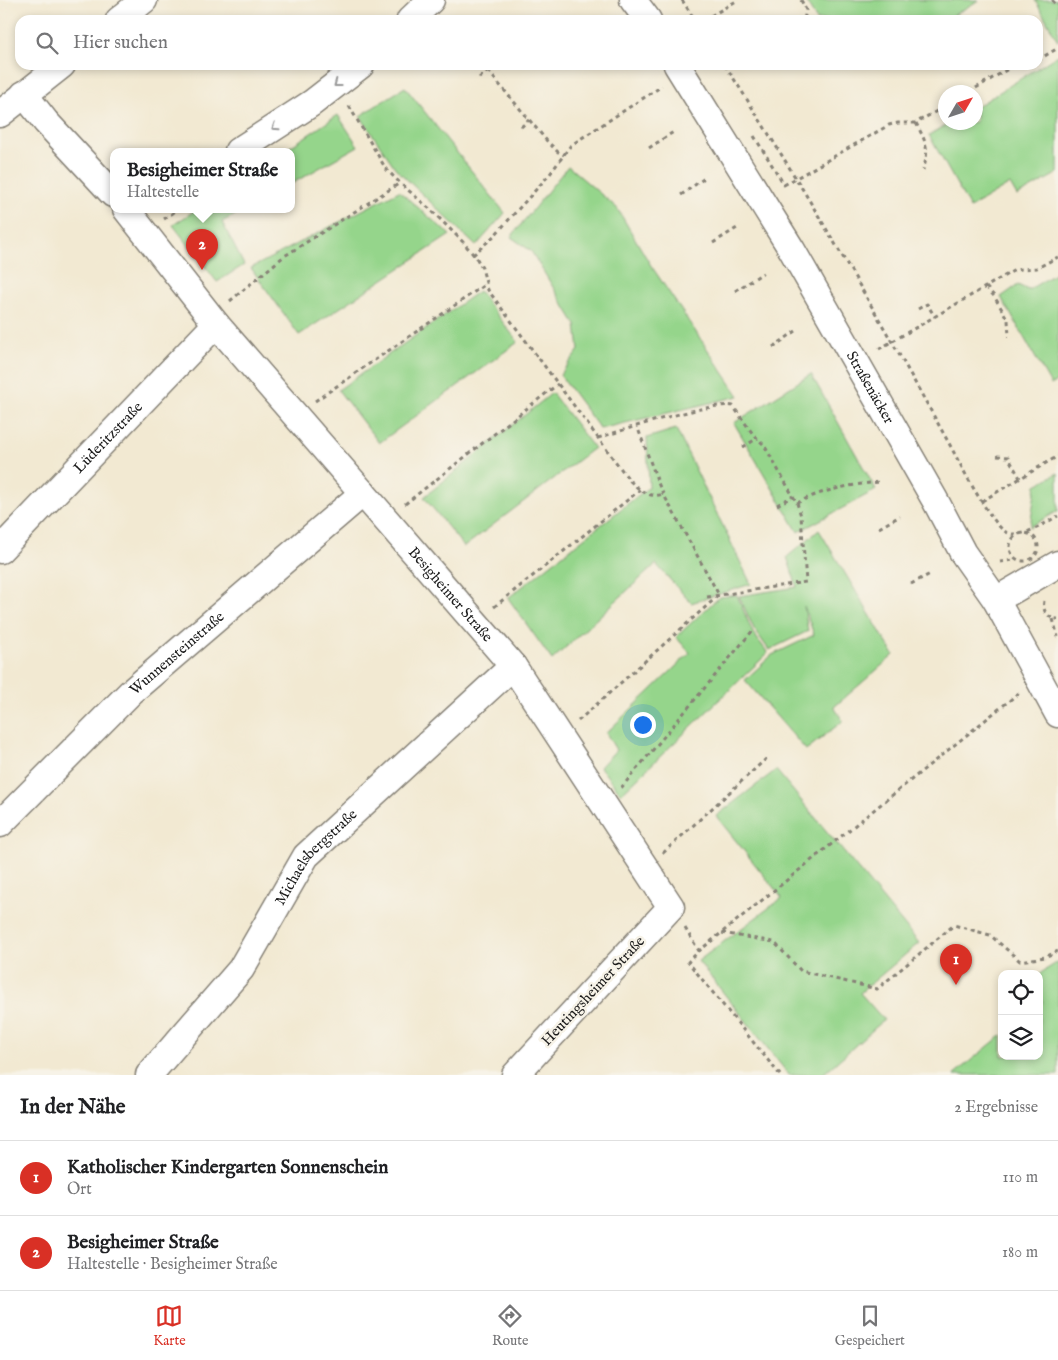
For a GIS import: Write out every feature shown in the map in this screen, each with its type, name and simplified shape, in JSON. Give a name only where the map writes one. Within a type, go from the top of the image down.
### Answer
[{"type":"street","points":[[125,15],[144,0]]},
{"type":"street","points":[[416,15],[432,0]]},
{"type":"street","points":[[633,0],[644,15]]},
{"type":"street","points":[[0,114],[55,70]]},
{"type":"street","points":[[243,148],[312,103],[355,70]]},
{"type":"street","name":"Straßenäcker","points":[[681,70],[792,250],[935,500],[963,553],[996,600],[1058,714]]},
{"type":"street","points":[[24,94],[46,122],[110,191]]},
{"type":"street","name":"Besigheimer Straße","points":[[138,213],[213,320],[513,666],[671,907]]},
{"type":"street","name":"Lüderitzstraße","points":[[0,550],[213,320]]},
{"type":"street","name":"Wunnensteinstraße","points":[[0,824],[131,692],[363,493]]},
{"type":"street","points":[[996,600],[1058,564]]},
{"type":"street","name":"Michaelsbergstraße","points":[[149,1075],[241,969],[306,856],[513,666]]},
{"type":"street","name":"Heutingsheimer Straße","points":[[515,1075],[671,907]]},
{"type":"path","points":[[682,0],[692,15]]},
{"type":"path","points":[[712,15],[738,0]]},
{"type":"path","points":[[802,0],[806,10],[805,15]]},
{"type":"path","points":[[1052,0],[1056,5],[1058,4]]},
{"type":"path","points":[[1043,57],[1058,48]]},
{"type":"path","points":[[473,255],[495,235],[554,168],[571,145],[679,70]]},
{"type":"path","points":[[728,70],[796,178],[994,521],[1004,532],[1021,533],[1031,534],[1038,542],[1037,553],[1028,561],[1020,561],[1010,553],[1011,542],[1015,536],[1021,533],[1034,529],[1058,516]]},
{"type":"path","points":[[981,85],[1006,70]]},
{"type":"path","points":[[480,78],[488,71],[553,147],[564,155]]},
{"type":"path","points":[[348,105],[379,159],[400,183],[432,210],[473,255],[482,268],[488,290],[630,481],[650,496],[656,497],[663,494]]},
{"type":"path","points":[[784,185],[889,125],[898,122],[916,123],[938,111]]},
{"type":"path","points":[[521,127],[529,120]]},
{"type":"path","points":[[916,123],[928,151],[923,170]]},
{"type":"path","points":[[649,148],[675,131]]},
{"type":"path","points":[[681,195],[706,177]]},
{"type":"path","points":[[213,320],[283,257],[400,183]]},
{"type":"path","points":[[713,243],[737,228]]},
{"type":"path","points":[[879,349],[1013,271],[1037,268],[1058,257]]},
{"type":"path","points":[[735,291],[763,273]]},
{"type":"path","points":[[295,415],[486,284]]},
{"type":"path","points":[[986,287],[994,296],[1008,320],[1009,337]]},
{"type":"path","points":[[918,309],[927,304],[935,318]]},
{"type":"path","points":[[773,347],[796,331]]},
{"type":"path","points":[[386,519],[558,384]]},
{"type":"path","points":[[598,438],[637,426],[720,405],[728,405],[733,406],[750,430],[764,445],[797,503],[801,516],[806,582],[707,597]]},
{"type":"path","points":[[637,426],[663,494],[719,595]]},
{"type":"path","points":[[743,447],[758,438]]},
{"type":"path","points":[[997,456],[1008,457],[1020,478]]},
{"type":"path","points":[[982,501],[1058,456]]},
{"type":"path","points":[[797,503],[809,497],[865,483],[881,482]]},
{"type":"path","points":[[475,622],[640,490]]},
{"type":"path","points":[[777,505],[793,496]]},
{"type":"path","points":[[879,528],[900,516]]},
{"type":"path","points":[[911,584],[932,573]]},
{"type":"path","points":[[560,738],[719,595]]},
{"type":"path","points":[[1047,595],[1043,606],[1046,614],[1053,619],[1058,619]]},
{"type":"path","points":[[1053,619],[1058,636]]},
{"type":"path","points":[[605,806],[754,629]]},
{"type":"path","points":[[780,1075],[688,962],[722,932],[1038,678]]},
{"type":"path","points":[[646,869],[767,758]]},
{"type":"path","points":[[722,932],[774,942],[800,971],[877,988],[954,925],[990,935],[1020,961],[1045,957],[1058,951]]},
{"type":"green space","points":[[805,0],[979,0],[954,15],[814,15]]},
{"type":"green space","points":[[1035,0],[1058,0],[1058,41]]},
{"type":"green space","points":[[1058,55],[1058,173],[1017,196],[1010,184],[970,208],[929,135],[938,130],[983,130],[983,103],[1034,70],[1043,70],[1043,65]]},
{"type":"green space","points":[[405,87],[505,213],[476,246],[396,169],[360,116]]},
{"type":"green space","points":[[338,115],[358,146],[295,182],[295,148],[288,148]]},
{"type":"green space","points":[[568,166],[617,208],[650,264],[739,396],[600,429],[560,375],[579,350],[576,325],[531,251],[511,237]]},
{"type":"green space","points":[[399,191],[450,235],[299,335],[251,268]]},
{"type":"green space","points":[[191,213],[239,213],[222,222],[244,265],[217,282],[173,225]]},
{"type":"green space","points":[[1058,272],[1058,381],[1051,385],[1001,297],[1018,285],[1028,290]]},
{"type":"green space","points":[[479,291],[518,342],[379,443],[338,390]]},
{"type":"green space","points":[[811,374],[876,490],[798,532],[734,423]]},
{"type":"green space","points":[[552,393],[594,448],[464,547],[424,497]]},
{"type":"green space","points":[[676,429],[751,584],[691,603],[656,564],[552,660],[508,598],[649,487],[647,438]]},
{"type":"green space","points":[[1058,473],[1058,511],[1030,527],[1036,485]]},
{"type":"green space","points":[[819,530],[894,655],[834,707],[843,721],[806,750],[745,680],[772,655],[814,635],[804,606],[808,631],[769,650],[754,629],[739,596],[797,587],[787,557]]},
{"type":"green space","points":[[737,595],[753,633],[768,653],[621,794],[600,767],[616,750],[606,733],[690,653],[676,637],[719,597]]},
{"type":"green space","points":[[776,770],[919,943],[860,993],[884,1020],[822,1075],[789,1075],[698,961],[782,898],[716,816]]},
{"type":"green space","points":[[1058,962],[1058,1075],[953,1075],[998,1038],[998,1060],[1043,1060],[1043,971]]},
{"type":"place","name":"Besigheimer Straße","points":[[202,270]]},
{"type":"place","name":"Katholischer Kindergarten Sonnenschein","points":[[956,985]]}]
